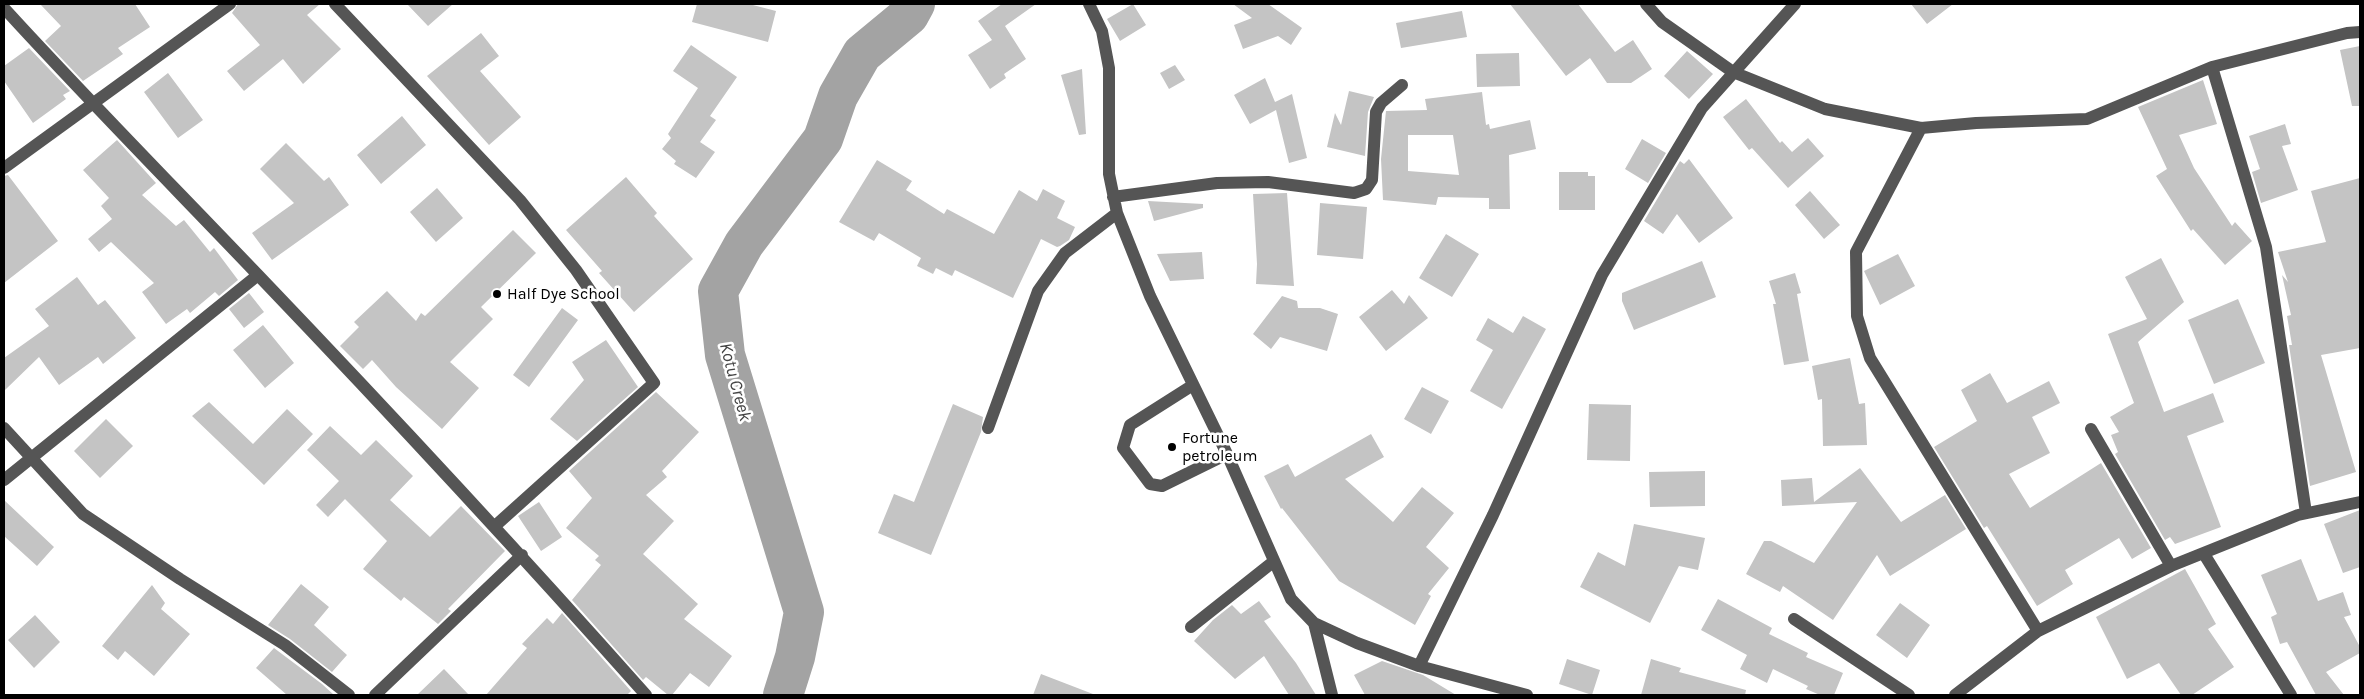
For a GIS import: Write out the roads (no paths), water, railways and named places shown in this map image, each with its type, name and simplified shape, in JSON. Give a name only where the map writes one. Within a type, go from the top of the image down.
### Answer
[{"type":"street","points":[[4,168],[91,103],[230,4]]},
{"type":"street","points":[[335,4],[520,200],[576,270],[654,383],[495,526]]},
{"type":"street","points":[[1089,4],[1102,31],[1110,68],[1109,174],[1116,213],[1150,296],[1227,454],[1273,562],[1291,599],[1314,623],[1357,643],[1419,666],[1528,695]]},
{"type":"street","points":[[1646,4],[1662,22],[1733,72],[1824,109],[1921,128],[1976,123],[2087,119],[2212,67],[2346,33],[2360,32]]},
{"type":"street","points":[[1419,666],[1493,515],[1602,275],[1702,108],[1795,4]]},
{"type":"street","points":[[4,8],[91,103],[258,275],[495,526],[646,695]]},
{"type":"street","points":[[2212,67],[2266,247],[2306,514]]},
{"type":"street","points":[[1113,197],[1217,183],[1268,182],[1354,193],[1366,189],[1372,180],[1376,112],[1381,103],[1402,85]]},
{"type":"street","points":[[1921,128],[1856,252],[1857,316],[1870,358],[2038,631]]},
{"type":"street","points":[[988,428],[1038,291],[1065,253],[1116,213]]},
{"type":"street","points":[[4,480],[258,275]]},
{"type":"street","points":[[1192,385],[1130,426],[1123,448],[1150,484],[1162,486],[1227,454]]},
{"type":"street","points":[[4,428],[83,514],[195,589],[285,645],[349,695]]},
{"type":"street","points":[[2091,429],[2171,566]]},
{"type":"street","points":[[1954,695],[2038,631],[2171,566],[2306,514],[2360,502]]},
{"type":"street","points":[[2204,554],[2291,695]]},
{"type":"street","points":[[375,695],[522,555]]},
{"type":"street","points":[[1190,627],[1273,562]]},
{"type":"street","points":[[1794,619],[1909,695]]},
{"type":"street","points":[[1314,623],[1332,695]]},
{"type":"waterway","name":"Kotu Creek","points":[[783,695],[795,657],[804,612],[725,355],[718,291],[744,244],[823,139],[838,96],[862,54],[909,15],[915,4]]},
{"type":"place","name":"Half Dye School","points":[[497,294]]},
{"type":"place","name":"Fortune petroleum","points":[[1172,447]]}]
